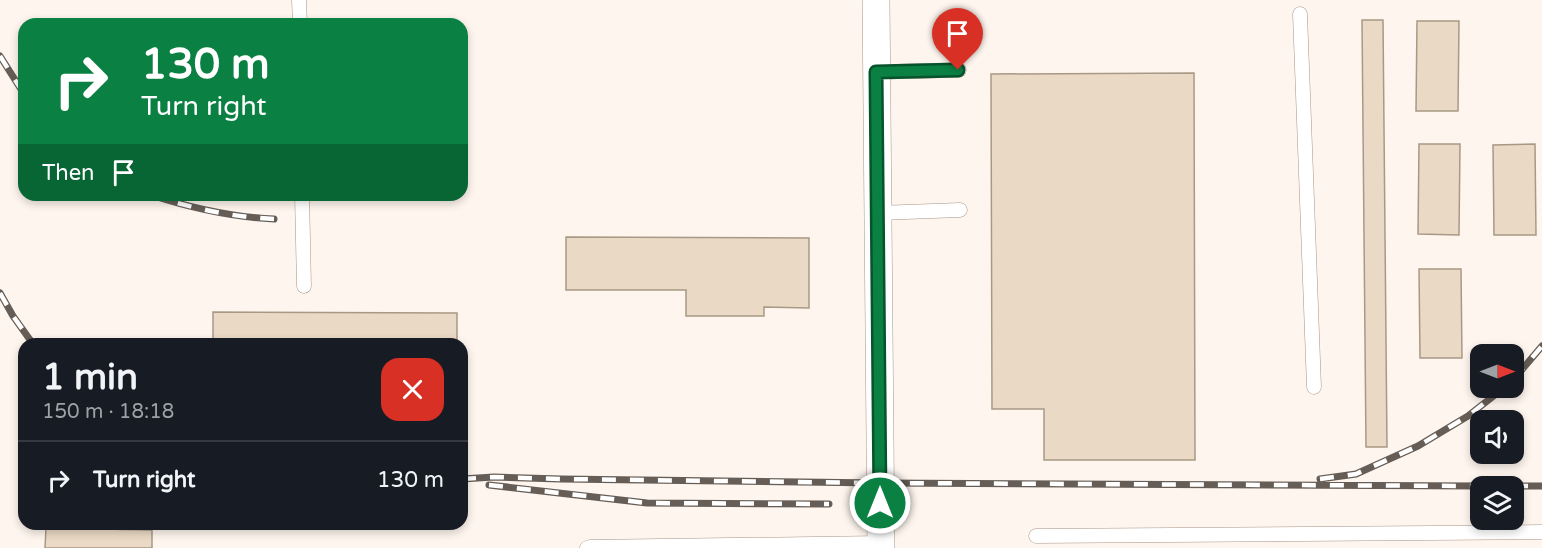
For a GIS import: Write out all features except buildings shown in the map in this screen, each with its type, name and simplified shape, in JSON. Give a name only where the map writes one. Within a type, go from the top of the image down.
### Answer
[{"type":"street","points":[[876,0],[881,546]]},
{"type":"lane","points":[[299,0],[300,18]]},
{"type":"lane","points":[[1300,14],[1314,387]]},
{"type":"lane","points":[[876,72],[958,70]]},
{"type":"lane","points":[[302,201],[304,285]]},
{"type":"lane","points":[[878,213],[960,210]]},
{"type":"lane","points":[[1036,536],[1542,532]]},
{"type":"lane","points":[[587,548],[881,546]]},
{"type":"railway","points":[[0,56],[18,84]]},
{"type":"railway","points":[[171,201],[211,211],[274,219]]},
{"type":"railway","points":[[0,293],[29,338]]},
{"type":"railway","points":[[1524,367],[1542,346]]},
{"type":"railway","points":[[1320,479],[1356,474],[1418,446],[1468,416],[1491,398]]},
{"type":"railway","points":[[468,479],[494,477],[880,483],[1470,486]]},
{"type":"railway","points":[[489,485],[647,503],[829,504]]},
{"type":"railway","points":[[1524,486],[1542,486]]},
{"type":"route","points":[[880,503],[876,72],[958,70]]}]
